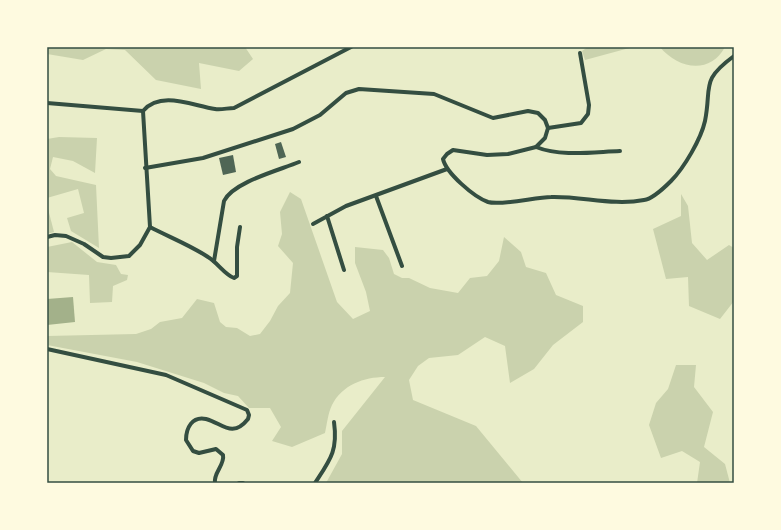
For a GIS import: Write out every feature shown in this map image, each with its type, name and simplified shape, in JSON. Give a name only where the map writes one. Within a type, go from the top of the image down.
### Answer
[{"type":"street","points":[[47,103],[143,111],[157,102],[169,100],[217,109],[234,108],[351,47]]},
{"type":"street","points":[[548,128],[581,123],[588,114],[589,106],[580,53]]},
{"type":"street","points":[[146,168],[203,158],[293,129],[320,115],[346,93],[359,89],[434,94],[493,118],[528,111],[538,113],[545,120],[548,128],[545,138],[536,147],[508,154],[487,155],[453,150],[443,159],[447,169],[476,197],[489,202],[550,197],[622,203],[646,200],[671,181],[682,167],[700,136],[705,120],[707,89],[713,76],[720,66],[734,56]]},
{"type":"street","points":[[47,237],[55,235],[66,236],[84,244],[103,257],[121,258],[129,256],[135,250],[150,227],[143,111]]},
{"type":"street","points":[[536,147],[547,151],[562,152],[620,151]]},
{"type":"street","points":[[214,261],[224,201],[228,194],[238,187],[299,162]]},
{"type":"street","points":[[313,224],[346,206],[447,169]]},
{"type":"street","points":[[376,196],[402,266]]},
{"type":"street","points":[[327,216],[344,270]]},
{"type":"street","points":[[150,227],[214,261],[228,276],[234,278],[237,276],[237,247],[240,227]]},
{"type":"street","points":[[47,349],[166,375],[247,410],[249,416],[248,419],[238,428],[224,427],[207,419],[193,421],[188,426],[186,440],[193,451],[199,453],[216,449],[223,454],[222,463],[216,476],[215,483]]},
{"type":"street","points":[[316,483],[334,452],[334,422]]},
{"type":"shaded area","points":[[47,47],[245,47],[253,59],[239,71],[199,63],[201,89],[156,80],[125,50],[106,49],[83,60],[47,54]]},
{"type":"shaded area","points":[[588,47],[633,47],[585,60],[582,51]]},
{"type":"shaded area","points":[[660,47],[725,47],[719,56],[711,62],[694,66],[676,60]]},
{"type":"shaded area","points":[[59,137],[97,138],[95,173],[73,161],[53,157],[50,169],[56,176],[96,185],[99,248],[71,231],[67,218],[84,213],[78,189],[47,198],[47,139]]},
{"type":"shaded area","points":[[290,192],[301,199],[337,302],[353,319],[370,311],[366,292],[355,263],[355,247],[383,250],[389,258],[394,274],[402,278],[409,278],[430,288],[458,293],[470,278],[487,276],[499,261],[504,237],[521,252],[526,267],[546,273],[556,295],[583,306],[583,322],[553,345],[534,369],[510,383],[505,346],[485,337],[458,355],[429,358],[418,366],[409,380],[413,400],[476,426],[523,483],[326,483],[342,454],[342,431],[385,377],[369,379],[348,387],[336,398],[332,405],[325,433],[292,447],[272,441],[281,427],[270,408],[249,408],[238,396],[224,393],[204,383],[137,362],[47,345],[47,336],[136,334],[151,329],[160,322],[182,318],[197,299],[214,303],[220,322],[226,327],[237,328],[250,336],[260,334],[270,321],[278,306],[290,293],[293,263],[278,246],[282,234],[280,212]]},
{"type":"shaded area","points":[[681,194],[688,206],[692,243],[707,260],[729,245],[734,248],[734,301],[720,319],[689,306],[688,277],[666,279],[653,229],[681,216]]},
{"type":"shaded area","points":[[47,205],[54,232],[47,234]]},
{"type":"shaded area","points":[[72,242],[97,262],[116,265],[121,274],[128,275],[127,280],[113,286],[112,302],[90,303],[89,275],[47,272],[47,247]]},
{"type":"shaded area","points":[[73,297],[75,322],[47,325],[47,299]]},
{"type":"shaded area","points":[[676,365],[696,365],[694,387],[713,412],[704,447],[725,464],[730,483],[697,483],[700,462],[682,451],[661,458],[649,425],[656,403],[668,389]]},
{"type":"building","points":[[281,142],[286,157],[279,159],[275,144]]},
{"type":"building","points":[[233,155],[236,172],[223,175],[219,158]]}]
